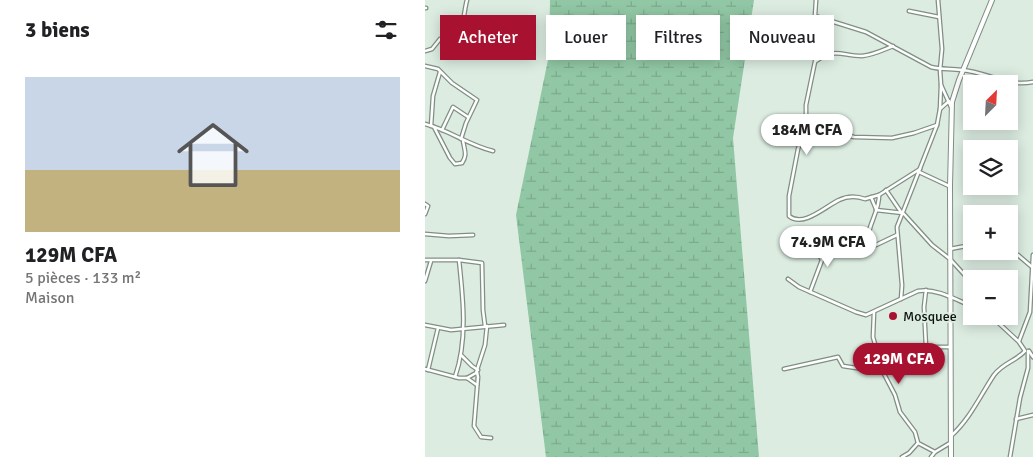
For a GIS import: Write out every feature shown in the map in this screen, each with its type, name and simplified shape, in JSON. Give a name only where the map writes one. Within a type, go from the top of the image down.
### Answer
[{"type":"street","points":[[463,15],[467,0]]},
{"type":"street","points":[[815,0],[815,15]]},
{"type":"street","points":[[901,299],[902,285],[897,227],[937,125],[940,109],[942,49],[938,0]]},
{"type":"street","points":[[951,457],[950,186],[952,110],[955,92],[963,70],[992,0]]},
{"type":"street","points":[[909,11],[939,17]]},
{"type":"street","points":[[834,22],[866,32],[940,70],[963,70],[1017,83],[1033,82]]},
{"type":"street","points":[[425,51],[432,49],[440,39]]},
{"type":"street","points":[[893,46],[866,56],[832,52],[815,62],[806,105],[806,124],[798,149],[788,202],[789,216],[795,220],[808,218],[842,199],[858,196],[864,199],[871,197],[919,170]]},
{"type":"street","points":[[425,66],[435,68],[440,72],[452,83],[477,100],[469,117],[462,140],[466,154],[462,163],[455,164],[449,158],[433,127],[433,96],[440,72]]},
{"type":"street","points":[[941,85],[952,110]]},
{"type":"street","points":[[940,109],[949,101]]},
{"type":"street","points":[[442,130],[451,108],[469,117]]},
{"type":"street","points":[[425,124],[474,146],[493,151]]},
{"type":"street","points":[[846,135],[892,138],[915,133],[937,125]]},
{"type":"street","points":[[919,170],[950,186]]},
{"type":"street","points":[[886,190],[902,212],[932,245],[963,274]]},
{"type":"street","points":[[879,194],[868,243],[876,245],[897,235]]},
{"type":"street","points":[[871,197],[876,210]]},
{"type":"street","points":[[425,204],[428,206],[425,214]]},
{"type":"street","points":[[876,210],[902,212]]},
{"type":"street","points":[[425,234],[473,235]]},
{"type":"street","points":[[810,292],[822,260],[815,246]]},
{"type":"street","points":[[950,249],[963,247]]},
{"type":"street","points":[[1019,342],[1032,302],[1033,255]]},
{"type":"street","points":[[1018,257],[1032,267]]},
{"type":"street","points":[[425,260],[459,260],[483,264],[483,310],[486,326],[485,344],[478,371],[474,426],[481,437],[491,438]]},
{"type":"street","points":[[425,281],[431,260]]},
{"type":"street","points":[[455,377],[461,354],[463,328],[463,295],[459,260]]},
{"type":"street","points":[[788,279],[799,287],[863,314],[874,312],[918,291],[926,290],[963,303]]},
{"type":"street","points":[[926,290],[924,307],[926,347],[950,347]]},
{"type":"street","points":[[874,312],[873,337],[875,349],[883,366],[883,372],[895,395],[900,412],[915,432],[918,443],[935,452]]},
{"type":"street","points":[[425,326],[451,330],[504,325]]},
{"type":"street","points":[[1001,325],[1033,357]]},
{"type":"street","points":[[438,328],[427,370],[461,378],[467,378],[478,371]]},
{"type":"street","points":[[951,437],[964,423],[995,374],[1004,365],[1029,351]]},
{"type":"street","points":[[1010,457],[1028,368],[1029,351]]},
{"type":"street","points":[[461,354],[478,371]]},
{"type":"street","points":[[784,369],[838,357],[843,366],[883,372]]},
{"type":"street","points":[[458,368],[461,378]]},
{"type":"street","points":[[467,378],[477,385]]},
{"type":"street","points":[[1016,420],[1033,415]]},
{"type":"street","points":[[902,457],[909,453],[918,443]]},
{"type":"street","points":[[931,457],[935,452],[951,443]]},
{"type":"green space","points":[[550,0],[754,0],[752,15],[730,15],[730,60],[745,60],[733,138],[759,457],[546,457],[516,215],[548,60],[626,60],[626,15],[550,15]]},
{"type":"place","name":"Mosquee","points":[[893,316]]}]
